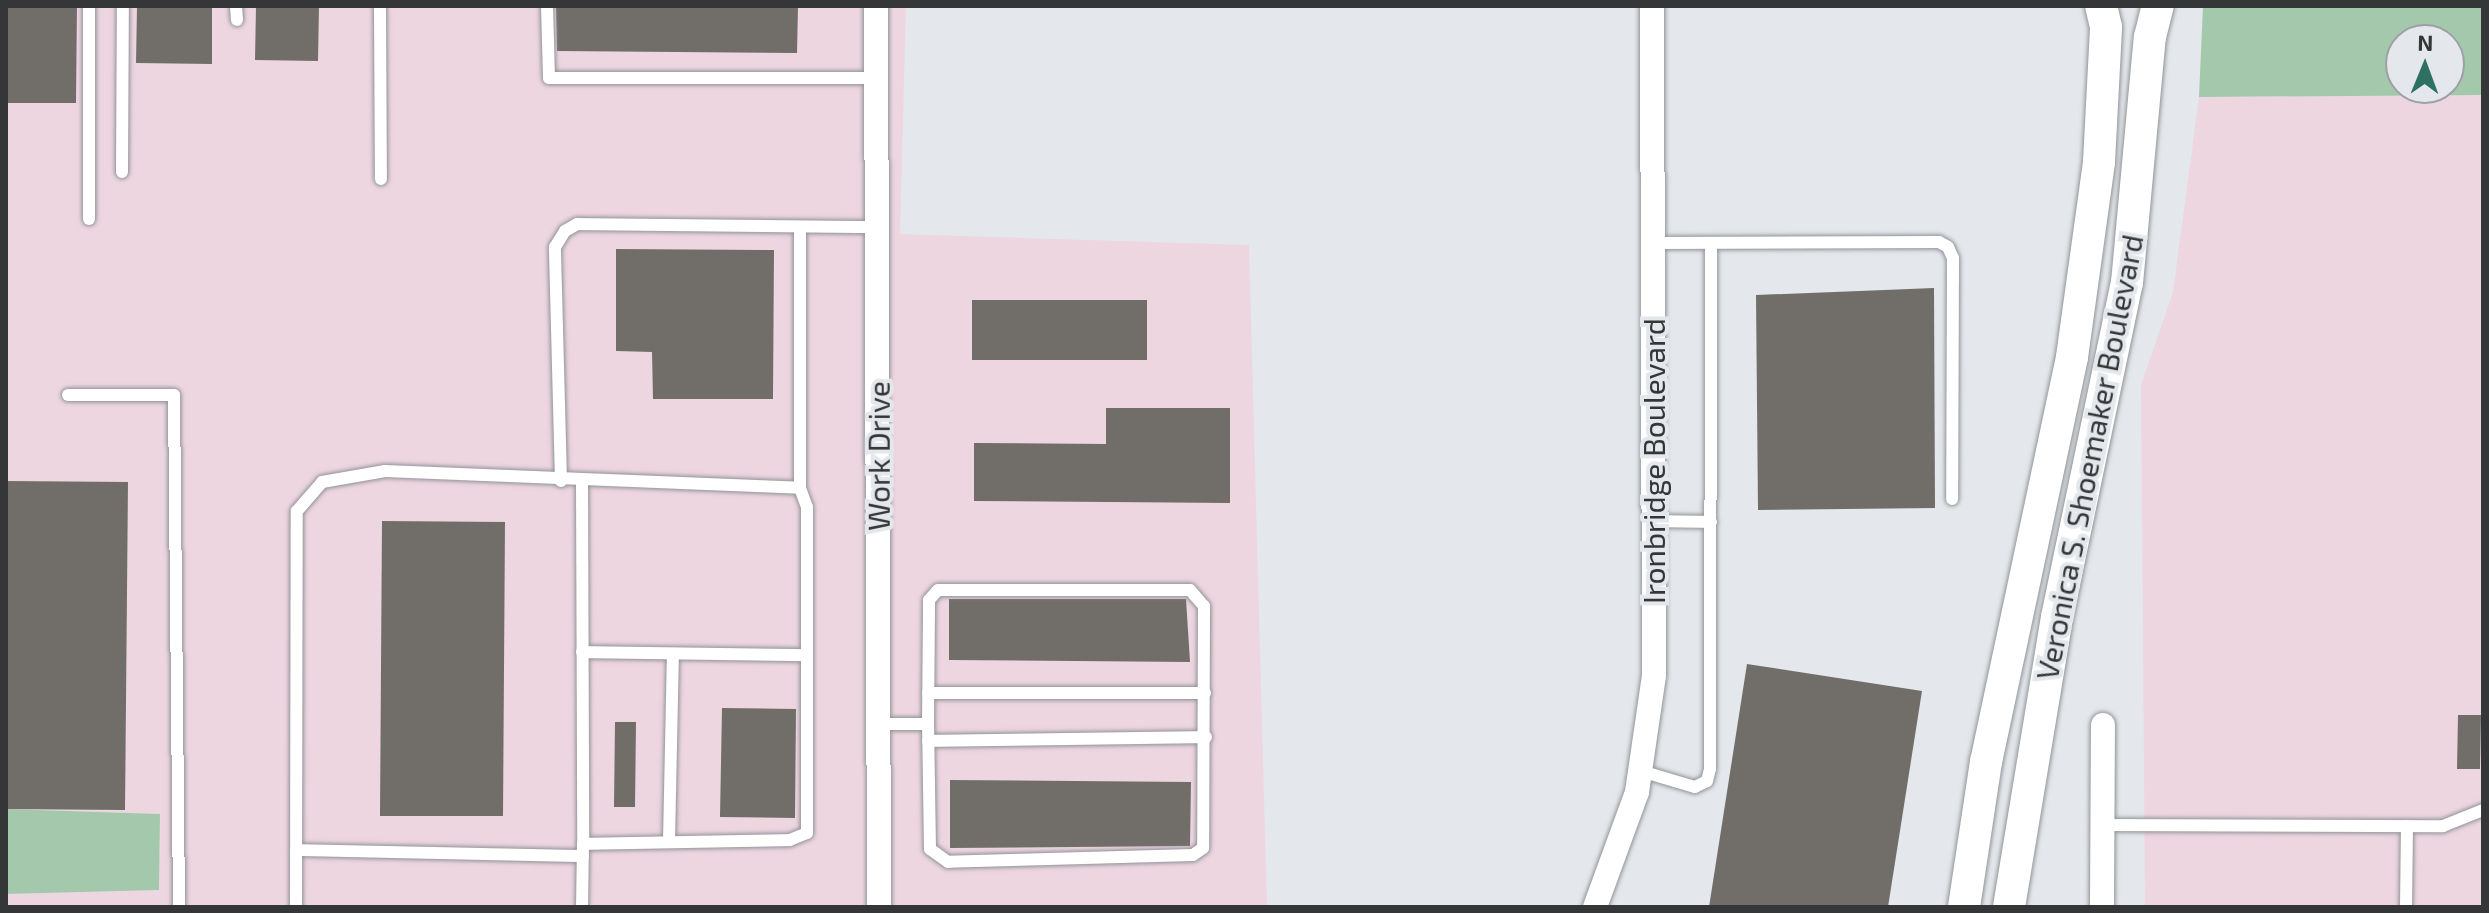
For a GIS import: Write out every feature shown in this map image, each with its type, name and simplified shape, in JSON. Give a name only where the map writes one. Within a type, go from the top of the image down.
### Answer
[{"type":"street","name":"Work Drive","points":[[876,6],[879,907]]},
{"type":"street","name":"Ironbridge Boulevard","points":[[1595,907],[1641,771],[1654,675],[1652,6]]},
{"type":"street","name":"Veronica S. Shoemaker Boulevard","points":[[1964,907],[1986,762],[2072,357],[2099,162],[2106,27],[2101,6]]},
{"type":"street","name":"Veronica S. Shoemaker Boulevard","points":[[2009,907],[2057,617],[2127,283],[2150,37],[2158,6]]},
{"type":"street","points":[[2102,907],[2103,725]]},
{"type":"lane","points":[[89,6],[89,219]]},
{"type":"lane","points":[[122,172],[123,6]]},
{"type":"lane","points":[[236,6],[237,20]]},
{"type":"lane","points":[[380,6],[381,179]]},
{"type":"lane","points":[[547,6],[549,78],[875,78]]},
{"type":"lane","points":[[561,481],[555,247],[565,231],[577,224],[800,229],[876,227]]},
{"type":"lane","points":[[296,850],[583,850],[669,841],[790,840],[807,833],[804,655],[807,507],[800,488],[800,229]]},
{"type":"lane","points":[[1653,243],[1939,242],[1948,247],[1953,258],[1952,499]]},
{"type":"lane","points":[[1641,771],[1695,787],[1707,781],[1711,243]]},
{"type":"lane","points":[[68,395],[174,395],[179,907]]},
{"type":"lane","points":[[296,907],[297,511],[322,482],[385,471],[561,481],[800,488]]},
{"type":"lane","points":[[582,481],[582,907]]},
{"type":"lane","points":[[1653,521],[1711,522]]},
{"type":"lane","points":[[938,590],[1190,590],[1200,595],[1207,839],[1193,855],[948,862],[930,849],[928,693],[929,600],[938,590]]},
{"type":"lane","points":[[582,652],[804,655]]},
{"type":"lane","points":[[669,841],[673,654]]},
{"type":"lane","points":[[928,693],[1205,693]]},
{"type":"lane","points":[[879,724],[928,724]]},
{"type":"lane","points":[[928,741],[1206,737]]},
{"type":"lane","points":[[2102,825],[2443,826],[2483,810]]},
{"type":"lane","points":[[2406,907],[2407,826]]},
{"type":"shaded area","points":[[6,6],[906,6],[900,234],[1249,245],[1267,907],[6,907],[6,894],[159,890],[160,814],[6,809]]},
{"type":"shaded area","points":[[2465,95],[2483,95],[2483,907],[2145,907],[2141,385],[2173,292],[2199,97],[2385,96],[2385,104],[2465,104]]},
{"type":"green space","points":[[2203,6],[2483,6],[2483,95],[2465,95],[2465,24],[2385,24],[2385,96],[2199,97]]},
{"type":"green space","points":[[6,809],[160,814],[159,890],[6,894]]},
{"type":"building","points":[[6,6],[77,6],[76,103],[6,103]]},
{"type":"building","points":[[137,6],[212,6],[212,64],[136,63]]},
{"type":"building","points":[[256,6],[319,6],[318,61],[255,60]]},
{"type":"building","points":[[556,6],[798,6],[797,53],[557,51]]},
{"type":"building","points":[[616,249],[774,250],[773,399],[653,399],[652,352],[616,351]]},
{"type":"building","points":[[1934,288],[1935,508],[1758,510],[1756,295]]},
{"type":"building","points":[[972,300],[1147,300],[1147,360],[972,360]]},
{"type":"building","points":[[1106,408],[1230,408],[1230,503],[974,501],[974,443],[1106,444]]},
{"type":"building","points":[[6,481],[128,482],[125,810],[6,809]]},
{"type":"building","points":[[382,521],[505,522],[503,816],[380,816]]},
{"type":"building","points":[[949,599],[1186,599],[1190,662],[949,660]]},
{"type":"building","points":[[1747,664],[1922,691],[1888,907],[1709,907]]},
{"type":"building","points":[[722,708],[796,709],[795,818],[720,817]]},
{"type":"building","points":[[2458,715],[2481,715],[2480,769],[2457,769]]},
{"type":"building","points":[[615,722],[636,722],[635,807],[614,807]]},
{"type":"building","points":[[950,780],[1191,782],[1190,846],[950,848]]}]
